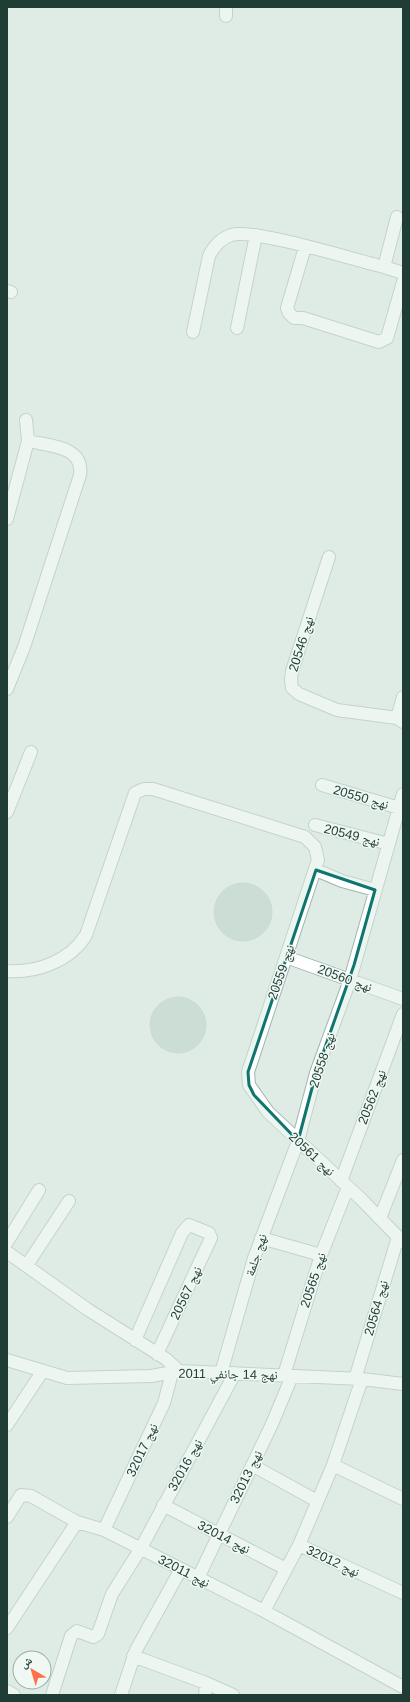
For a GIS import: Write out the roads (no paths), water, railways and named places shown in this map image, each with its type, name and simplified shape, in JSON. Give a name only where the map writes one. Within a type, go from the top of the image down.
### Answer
[{"type":"street","points":[[384,267],[397,217]]},
{"type":"street","points":[[193,332],[209,256],[214,245],[232,235],[256,235],[304,247],[384,267],[402,274],[387,338],[382,342],[379,342],[302,318],[294,318],[289,313],[287,308],[304,247]]},
{"type":"street","points":[[237,328],[256,235]]},
{"type":"street","points":[[7,519],[28,441],[26,420]]},
{"type":"street","points":[[7,689],[24,647],[80,475],[81,466],[80,460],[69,451],[28,441]]},
{"type":"street","name":"نهج 20546","points":[[329,557],[292,671],[292,688],[299,694],[337,710],[400,720]]},
{"type":"street","points":[[400,720],[403,697]]},
{"type":"street","points":[[7,812],[31,752]]},
{"type":"street","name":"نهج 20550","points":[[322,785],[399,808]]},
{"type":"street","points":[[7,971],[16,972],[47,966],[67,955],[81,944],[86,934],[131,802],[135,793],[144,789],[154,789],[305,837],[315,847],[317,865],[342,881],[375,890]]},
{"type":"street","points":[[350,980],[403,794]]},
{"type":"street","name":"نهج 20549","points":[[315,825],[389,844]]},
{"type":"street","name":"نهج 20559","points":[[249,1085],[248,1072],[317,865]]},
{"type":"street","name":"نهج 20560","points":[[286,957],[403,999]]},
{"type":"street","name":"نهج 20558","points":[[298,1141],[316,1072],[350,980]]},
{"type":"street","name":"نهج 20562","points":[[344,1184],[403,1014]]},
{"type":"street","name":"نهج 20561","points":[[249,1085],[268,1112],[401,1239]]},
{"type":"street","name":"نهج جلمة","points":[[221,1373],[261,1238],[298,1141]]},
{"type":"street","points":[[380,1218],[389,1199],[403,1160]]},
{"type":"street","name":"نهج 20565","points":[[288,1375],[321,1255],[344,1184]]},
{"type":"street","points":[[7,1242],[39,1190]]},
{"type":"street","points":[[27,1266],[70,1201]]},
{"type":"street","name":"نهج 20567","points":[[135,1340],[182,1233],[189,1225],[209,1233],[211,1238],[157,1354]]},
{"type":"street","points":[[261,1238],[321,1255]]},
{"type":"street","name":"نهج 20564","points":[[333,1465],[401,1239]]},
{"type":"street","points":[[7,1252],[87,1309],[172,1364],[175,1372]]},
{"type":"street","name":"نهج 14 جانفي 2011","points":[[7,1360],[42,1372],[67,1378],[86,1379],[150,1376],[175,1372],[221,1373],[233,1378],[288,1375],[359,1379],[403,1384]]},
{"type":"street","points":[[7,1425],[42,1372]]},
{"type":"street","name":"نهج 32017","points":[[106,1527],[164,1403],[175,1372]]},
{"type":"street","name":"نهج 32013","points":[[198,1578],[252,1465],[288,1375]]},
{"type":"street","name":"نهج 32016","points":[[52,1695],[71,1636],[77,1631],[93,1637],[96,1636],[112,1594],[141,1548],[233,1378]]},
{"type":"street","points":[[252,1465],[317,1501]]},
{"type":"street","points":[[333,1465],[403,1499]]},
{"type":"street","name":"نهج 32012","points":[[333,1465],[299,1545],[403,1593]]},
{"type":"street","name":"نهج 32011","points":[[7,1517],[21,1495],[30,1496],[77,1522],[106,1527],[141,1548],[264,1611],[403,1687]]},
{"type":"street","name":"نهج 32014","points":[[163,1505],[218,1535],[286,1569]]},
{"type":"street","points":[[7,1628],[77,1522]]},
{"type":"street","points":[[264,1611],[299,1545]]},
{"type":"street","points":[[121,1695],[133,1656],[181,1569]]},
{"type":"street","points":[[133,1656],[206,1682],[233,1695]]},
{"type":"street","points":[[205,1695],[206,1682]]},
{"type":"street","points":[[7,1691],[14,1695]]}]
